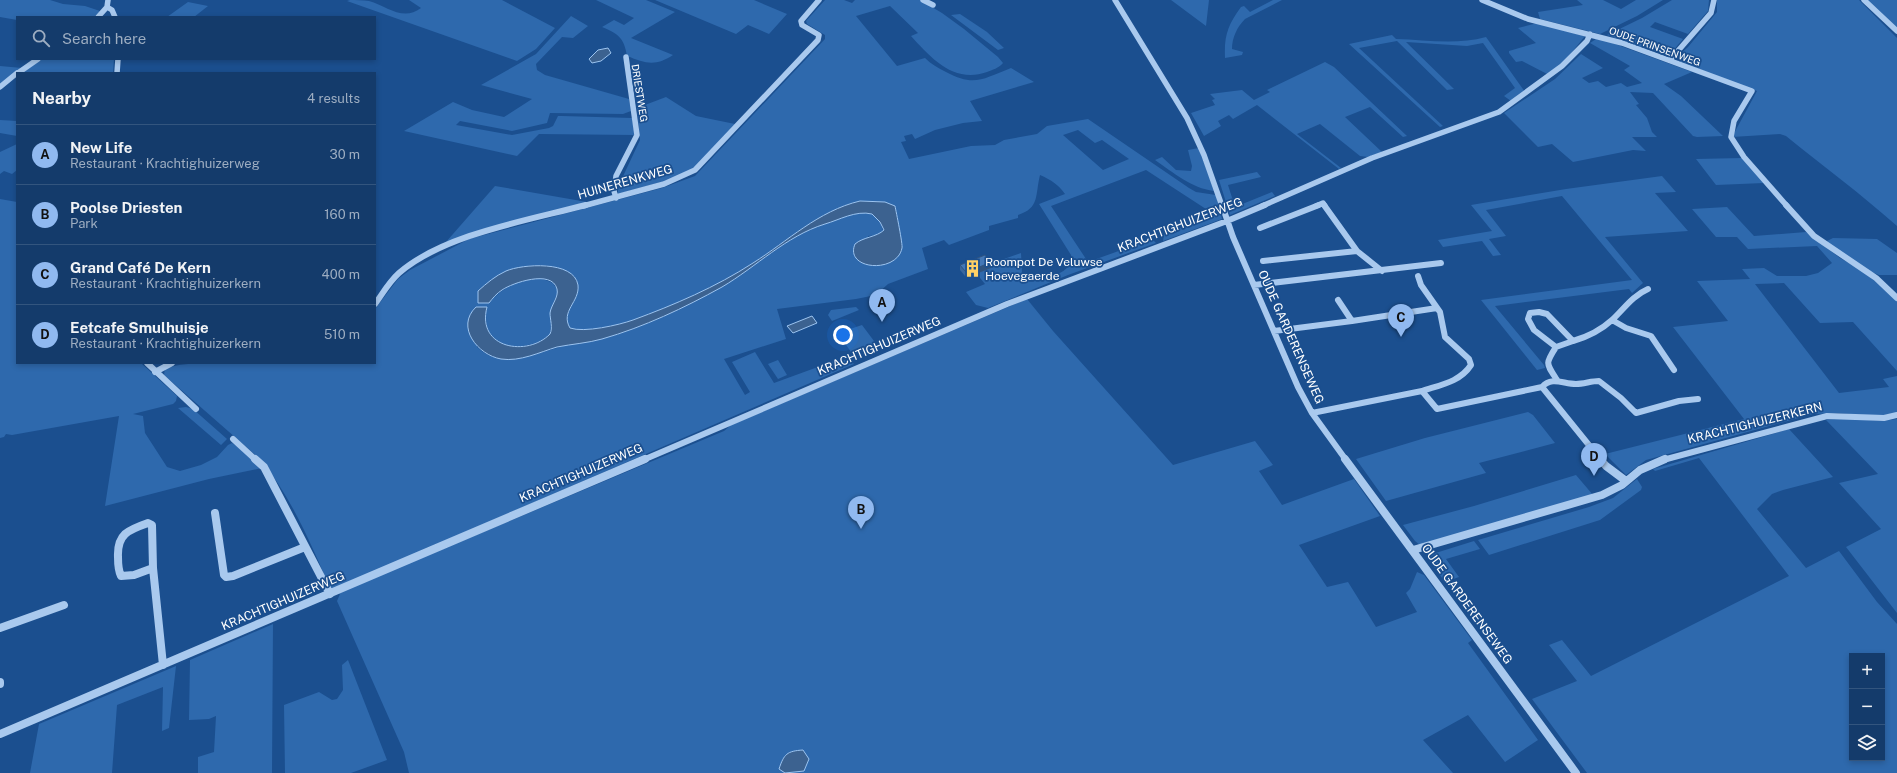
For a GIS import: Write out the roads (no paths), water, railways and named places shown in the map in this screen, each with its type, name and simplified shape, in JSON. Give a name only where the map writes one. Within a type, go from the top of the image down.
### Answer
[{"type":"street","points":[[99,16],[107,7],[108,0]]},
{"type":"street","name":"HUINERENKWEG","points":[[376,303],[398,275],[438,248],[449,243],[480,233],[664,184],[695,170],[818,40],[819,35],[802,25],[801,22],[802,18],[819,0]]},
{"type":"street","points":[[924,0],[933,5]]},
{"type":"street","name":"OUDE GARDERENSEWEG","points":[[1115,0],[1187,118],[1204,155],[1227,221],[1254,285],[1298,388],[1312,413],[1576,773]]},
{"type":"street","name":"OUDE PRINSENWEG","points":[[1482,0],[1528,19],[1622,43],[1752,91],[1734,121],[1731,137],[1744,158],[1814,236],[1876,278],[1897,298]]},
{"type":"street","points":[[1670,60],[1711,13],[1714,0]]},
{"type":"street","points":[[1864,0],[1897,31]]},
{"type":"street","points":[[107,7],[112,10],[115,16]]},
{"type":"street","name":"KRACHTIGHUIZERWEG","points":[[0,734],[1007,304],[1227,221],[1372,158],[1499,112],[1519,99],[1562,66],[1587,41],[1590,34]]},
{"type":"street","name":"DRIESTWEG","points":[[616,198],[614,191],[616,176],[637,135],[626,57]]},
{"type":"street","points":[[18,72],[36,60]]},
{"type":"street","points":[[117,72],[118,60]]},
{"type":"street","points":[[0,86],[16,74]]},
{"type":"street","points":[[1260,228],[1323,203],[1357,251],[1382,271]]},
{"type":"street","points":[[1263,260],[1357,251]]},
{"type":"street","points":[[1254,285],[1441,263]]},
{"type":"street","points":[[1312,413],[1422,391],[1456,379],[1468,370],[1471,365],[1470,359],[1445,337],[1440,312],[1421,285],[1418,276]]},
{"type":"street","points":[[1557,380],[1547,365],[1547,361],[1556,347],[1594,333],[1612,320],[1628,302],[1639,293],[1648,289]]},
{"type":"street","points":[[1338,300],[1352,321]]},
{"type":"street","points":[[1274,331],[1437,308]]},
{"type":"street","points":[[1556,347],[1534,330],[1528,320],[1530,313],[1539,312],[1547,314],[1573,341]]},
{"type":"street","points":[[1612,320],[1626,328],[1651,336],[1674,370]]},
{"type":"street","points":[[148,364],[196,409]]},
{"type":"street","points":[[155,372],[170,364]]},
{"type":"street","points":[[1422,391],[1437,409],[1542,387],[1544,384],[1557,380],[1570,384],[1596,381],[1604,382],[1636,413],[1679,401],[1698,399]]},
{"type":"street","points":[[1542,387],[1606,466],[1626,481]]},
{"type":"street","name":"KRACHTIGHUIZERKERN","points":[[1413,550],[1602,495],[1626,481],[1640,470],[1666,458],[1827,416],[1884,418],[1897,415]]},
{"type":"street","points":[[234,439],[264,467],[330,594]]},
{"type":"street","points":[[215,512],[224,574],[226,576],[233,576],[305,547]]},
{"type":"street","points":[[153,568],[128,576],[121,576],[119,572],[117,548],[122,535],[148,523],[151,524],[153,568],[163,665]]},
{"type":"street","points":[[0,628],[64,605]]},
{"type":"place","name":"Roompot De Veluwse Hoevegaerde","points":[[972,269]]},
{"type":"place","name":"New Life","points":[[882,322]]},
{"type":"place","name":"Grand Café De Kern","points":[[1401,337]]},
{"type":"place","name":"Eetcafe Smulhuisje","points":[[1594,476]]},
{"type":"place","name":"Poolse Driesten","points":[[861,529]]}]
